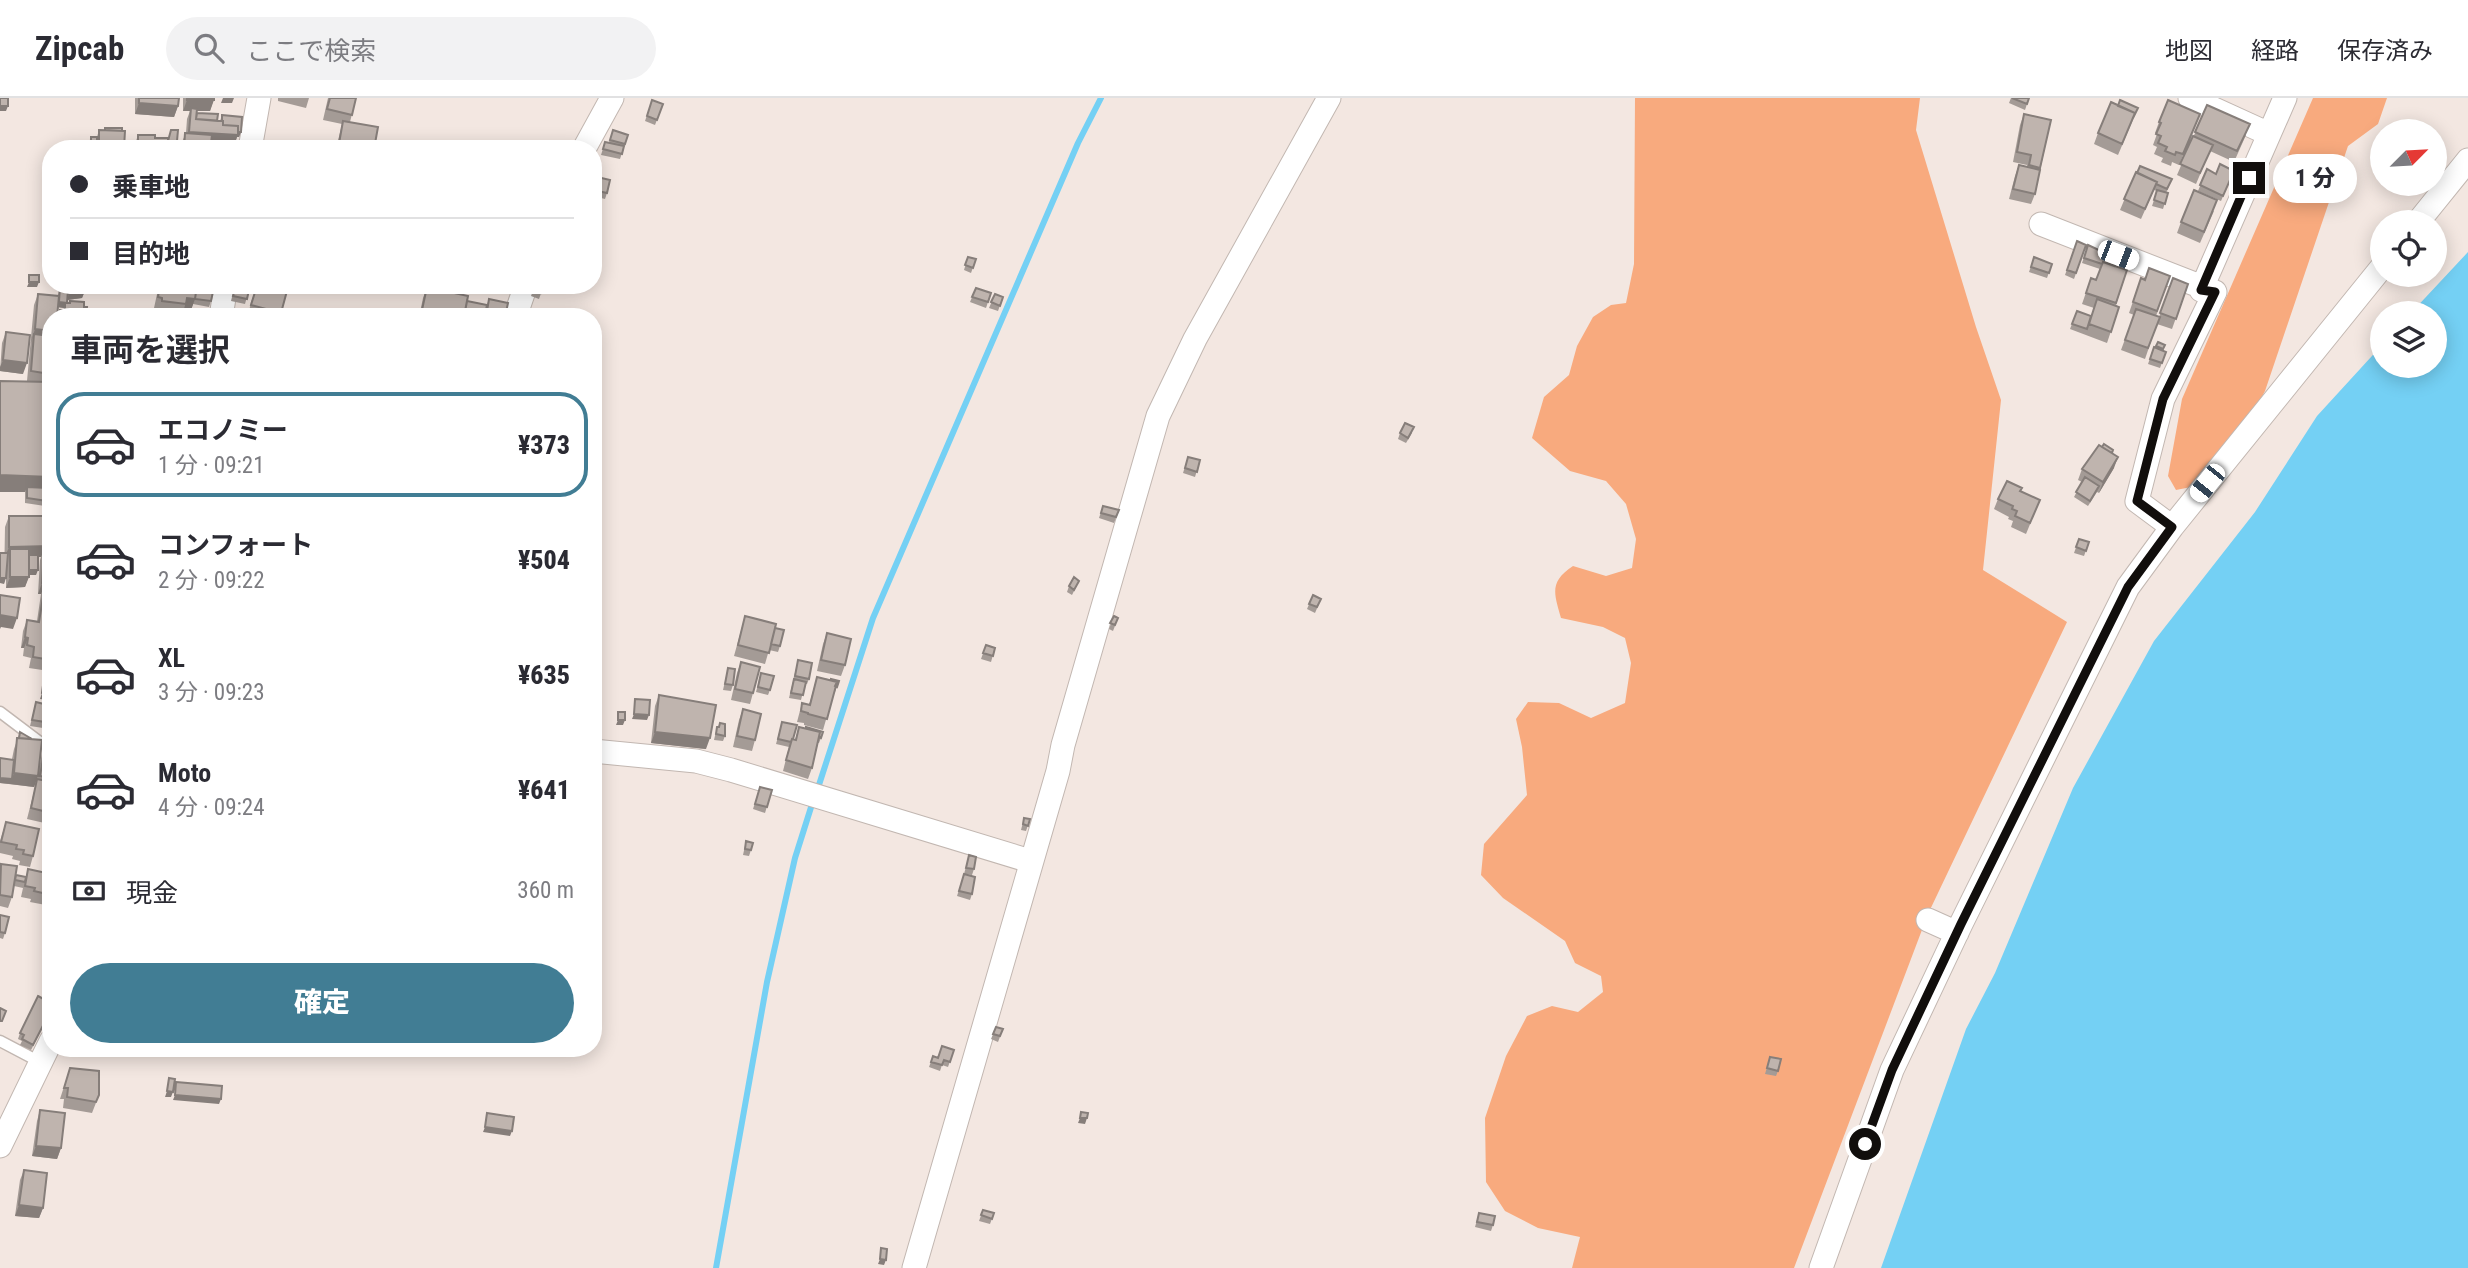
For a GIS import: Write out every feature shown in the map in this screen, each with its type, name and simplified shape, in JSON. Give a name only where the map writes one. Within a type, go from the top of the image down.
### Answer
[{"type":"street","points":[[252,140],[259,98]]},
{"type":"street","points":[[589,140],[612,98]]},
{"type":"street","points":[[914,1268],[1158,416],[1195,339],[1329,98]]},
{"type":"street","points":[[2190,98],[2269,134]]},
{"type":"street","points":[[2215,292],[2201,290],[2285,98]]},
{"type":"street","points":[[2428,210],[2468,160]]},
{"type":"street","points":[[2041,224],[2215,292]]},
{"type":"street","points":[[1821,1268],[1892,1070],[2128,587],[2172,527],[2370,282]]},
{"type":"street","points":[[2172,527],[2137,501],[2163,399],[2215,292]]},
{"type":"street","points":[[602,752],[696,761],[1030,861]]},
{"type":"street","points":[[1928,920],[1957,933]]},
{"type":"street","points":[[0,1146],[43,1057]]},
{"type":"lane","points":[[0,712],[42,743]]},
{"type":"lane","points":[[0,1041],[40,1062]]},
{"type":"shaded area","points":[[1635,98],[1920,98],[1916,130],[2001,400],[1983,570],[2067,622],[1928,914],[1794,1268],[1572,1268],[1580,1237],[1538,1228],[1505,1211],[1486,1182],[1485,1118],[1506,1056],[1527,1016],[1552,1006],[1578,1012],[1603,992],[1601,976],[1575,963],[1565,941],[1503,898],[1481,875],[1484,844],[1527,795],[1516,719],[1528,702],[1559,703],[1591,718],[1625,703],[1631,663],[1625,638],[1603,627],[1561,618],[1555,589],[1560,577],[1573,566],[1606,576],[1632,568],[1636,539],[1626,504],[1606,481],[1570,471],[1532,438],[1544,397],[1569,375],[1577,346],[1593,317],[1611,305],[1626,303],[1634,264]]},
{"type":"shaded area","points":[[2313,98],[2387,98],[2380,119],[2370,119],[2370,130],[2348,146],[2265,391],[2191,487],[2176,490],[2168,476],[2182,399]]},
{"type":"water","points":[[2468,252],[2468,1268],[1881,1268],[1966,1029],[1995,973],[2073,788],[2154,641],[2255,512],[2317,416],[2370,358],[2370,378],[2447,378],[2447,301],[2422,301],[2435,287],[2447,287],[2447,274]]},
{"type":"building","points":[[0,98],[8,98],[8,106],[0,106]]},
{"type":"building","points":[[139,98],[179,98],[178,106],[139,103]]},
{"type":"building","points":[[214,98],[214,100],[187,100]]},
{"type":"building","points":[[330,98],[356,98],[352,115],[327,109]]},
{"type":"building","points":[[2012,98],[2029,98],[2027,104]]},
{"type":"building","points":[[652,100],[663,104],[657,120],[647,116]]},
{"type":"building","points":[[2120,100],[2138,108],[2133,118],[2135,113],[2118,106]]},
{"type":"building","points":[[2168,100],[2200,114],[2183,154],[2176,152],[2175,155],[2165,151],[2167,147],[2158,143],[2161,136],[2156,134]]},
{"type":"building","points":[[2111,102],[2135,113],[2122,144],[2098,133]]},
{"type":"building","points":[[2207,105],[2250,124],[2237,151],[2195,132]]},
{"type":"building","points":[[191,108],[197,109],[196,119],[223,121],[223,125],[238,126],[238,135],[189,132]]},
{"type":"building","points":[[197,113],[218,114],[217,121],[196,119]]},
{"type":"building","points":[[2024,114],[2051,120],[2040,168],[2029,165],[2031,155],[2017,152]]},
{"type":"building","points":[[222,115],[242,117],[241,132],[238,132],[238,126],[223,125]]},
{"type":"building","points":[[343,121],[378,127],[376,140],[340,140]]},
{"type":"building","points":[[122,128],[122,131],[105,130]]},
{"type":"building","points":[[99,130],[125,131],[124,140],[99,140]]},
{"type":"building","points":[[171,130],[178,130],[177,140],[168,140]]},
{"type":"building","points":[[613,130],[628,135],[625,144],[610,140]]},
{"type":"building","points":[[185,133],[212,135],[211,140],[185,140]]},
{"type":"building","points":[[138,135],[168,138],[168,140],[138,140]]},
{"type":"building","points":[[2193,136],[2213,145],[2200,173],[2180,164]]},
{"type":"building","points":[[605,142],[624,146],[622,154],[603,149]]},
{"type":"building","points":[[2220,164],[2234,171],[2223,196],[2200,185],[2207,169],[2216,174]]},
{"type":"building","points":[[2019,165],[2040,170],[2035,194],[2013,189]]},
{"type":"building","points":[[2140,166],[2172,179],[2167,189],[2137,173]]},
{"type":"building","points":[[2136,172],[2157,182],[2145,209],[2124,199]]},
{"type":"building","points":[[602,178],[610,180],[607,193],[602,192]]},
{"type":"building","points":[[2157,190],[2168,193],[2165,204],[2154,200]]},
{"type":"building","points":[[2194,190],[2217,200],[2204,232],[2181,222]]},
{"type":"building","points":[[2077,241],[2086,245],[2076,273],[2067,270]]},
{"type":"building","points":[[2088,245],[2116,258],[2114,266],[2084,258]]},
{"type":"building","points":[[968,257],[976,259],[973,268],[965,265]]},
{"type":"building","points":[[2034,257],[2052,264],[2049,273],[2031,267]]},
{"type":"building","points":[[2103,262],[2127,270],[2116,303],[2086,293],[2091,278],[2096,280]]},
{"type":"building","points":[[2149,268],[2170,276],[2157,311],[2133,302],[2141,278],[2145,280]]},
{"type":"building","points":[[29,275],[39,275],[39,282],[29,282]]},
{"type":"building","points":[[2173,278],[2188,284],[2176,319],[2160,313]]},
{"type":"building","points":[[976,288],[991,293],[988,302],[972,297]]},
{"type":"building","points":[[38,294],[59,296],[58,308],[42,308],[42,330],[35,329]]},
{"type":"building","points":[[59,294],[68,294],[67,303],[59,302]]},
{"type":"building","points":[[158,294],[196,294],[195,299],[187,298],[186,304],[162,301],[162,298],[158,297]]},
{"type":"building","points":[[196,294],[212,294],[211,301],[195,299]]},
{"type":"building","points":[[234,294],[248,294],[247,299]]},
{"type":"building","points":[[254,294],[286,294],[282,308],[251,305]]},
{"type":"building","points":[[425,294],[468,296],[466,308],[422,308]]},
{"type":"building","points":[[995,294],[1003,297],[1000,306],[991,302]]},
{"type":"building","points":[[489,299],[508,303],[507,308],[488,308]]},
{"type":"building","points":[[2097,299],[2119,307],[2111,332],[2089,324]]},
{"type":"building","points":[[467,301],[487,305],[486,308],[466,308]]},
{"type":"building","points":[[84,302],[84,307],[87,308],[65,308],[65,303]]},
{"type":"building","points":[[2136,309],[2160,317],[2148,348],[2125,340]]},
{"type":"building","points":[[2077,311],[2091,316],[2087,329],[2072,324]]},
{"type":"building","points":[[6,332],[30,335],[27,363],[3,360]]},
{"type":"building","points":[[34,334],[42,335],[42,373],[31,371]]},
{"type":"building","points":[[2158,342],[2165,345],[2163,349],[2156,346]]},
{"type":"building","points":[[2154,347],[2166,352],[2162,363],[2150,359]]},
{"type":"building","points":[[0,381],[42,382],[42,477],[0,475]]},
{"type":"building","points":[[1405,423],[1414,427],[1408,438],[1400,433]]},
{"type":"building","points":[[2104,444],[2113,450],[2112,453],[2102,447]]},
{"type":"building","points":[[2099,445],[2118,457],[2103,482],[2082,469]]},
{"type":"building","points":[[1188,457],[1200,460],[1197,472],[1185,468]]},
{"type":"building","points":[[2085,477],[2099,486],[2090,501],[2076,492]]},
{"type":"building","points":[[2007,481],[2022,488],[2020,491],[2040,500],[2030,523],[2015,516],[2017,511],[2012,509],[2013,506],[1998,499]]},
{"type":"building","points":[[27,487],[42,488],[42,500],[27,498]]},
{"type":"building","points":[[1103,506],[1119,510],[1116,517],[1101,513]]},
{"type":"building","points":[[9,516],[42,516],[42,546],[9,547]]},
{"type":"building","points":[[2079,539],[2089,542],[2086,551],[2076,547]]},
{"type":"building","points":[[10,549],[29,549],[29,577],[10,577]]},
{"type":"building","points":[[0,553],[8,553],[6,578],[0,578]]},
{"type":"building","points":[[29,555],[38,555],[38,570],[29,570]]},
{"type":"building","points":[[1074,577],[1079,581],[1074,590],[1069,586]]},
{"type":"building","points":[[0,595],[20,598],[17,618],[0,615]]},
{"type":"building","points":[[1313,595],[1321,599],[1317,607],[1309,604]]},
{"type":"building","points":[[42,604],[42,658],[33,657],[34,647],[27,645],[28,638],[25,637],[27,620],[39,622]]},
{"type":"building","points":[[745,616],[776,624],[769,653],[738,645]]},
{"type":"building","points":[[1114,616],[1118,618],[1115,625],[1110,623]]},
{"type":"building","points":[[775,628],[784,630],[780,646],[771,644]]},
{"type":"building","points":[[827,633],[851,639],[845,665],[821,660]]},
{"type":"building","points":[[986,645],[995,648],[993,656],[983,653]]},
{"type":"building","points":[[798,660],[812,663],[809,679],[795,676]]},
{"type":"building","points":[[741,662],[760,667],[753,693],[735,689]]},
{"type":"building","points":[[728,668],[735,669],[733,685],[725,684]]},
{"type":"building","points":[[761,673],[774,676],[770,690],[758,687]]},
{"type":"building","points":[[817,677],[837,682],[827,719],[801,711],[802,703],[810,705]]},
{"type":"building","points":[[794,679],[806,682],[803,695],[791,693]]},
{"type":"building","points":[[659,695],[716,705],[710,738],[655,732]]},
{"type":"building","points":[[635,699],[650,700],[649,715],[634,714]]},
{"type":"building","points":[[36,702],[42,704],[42,722],[32,720]]},
{"type":"building","points":[[743,709],[761,714],[755,740],[737,736]]},
{"type":"building","points":[[618,712],[625,712],[625,720],[618,720]]},
{"type":"building","points":[[782,722],[797,725],[791,742],[778,739]]},
{"type":"building","points":[[720,723],[725,724],[725,736],[716,734]]},
{"type":"building","points":[[799,727],[820,732],[812,768],[786,760],[792,739],[796,740]]},
{"type":"building","points":[[20,732],[32,739],[19,738]]},
{"type":"building","points":[[17,738],[42,740],[38,776],[14,773]]},
{"type":"building","points":[[0,758],[14,760],[12,779],[0,778]]},
{"type":"building","points":[[37,779],[42,780],[42,811],[31,808]]},
{"type":"building","points":[[760,787],[772,790],[767,807],[755,804]]},
{"type":"building","points":[[1024,818],[1030,819],[1028,826],[1023,824]]},
{"type":"building","points":[[6,822],[39,829],[33,856],[23,854],[24,850],[16,849],[17,845],[1,842]]},
{"type":"building","points":[[746,841],[753,843],[751,850],[745,849]]},
{"type":"building","points":[[969,855],[976,857],[974,869],[966,868]]},
{"type":"building","points":[[1,864],[17,866],[12,897],[0,895]]},
{"type":"building","points":[[28,869],[42,872],[42,893],[25,886]]},
{"type":"building","points":[[964,874],[975,877],[972,894],[959,891]]},
{"type":"building","points":[[16,875],[26,877],[25,882],[15,880]]},
{"type":"building","points":[[0,915],[9,917],[5,933],[0,932]]},
{"type":"building","points":[[38,996],[42,998],[42,1028],[33,1045],[22,1039],[24,1035],[20,1033]]},
{"type":"building","points":[[0,1008],[6,1011],[2,1021],[0,1021]]},
{"type":"building","points":[[996,1027],[1003,1029],[1000,1036],[993,1034]]},
{"type":"building","points":[[942,1046],[954,1050],[950,1062],[944,1060],[942,1065],[931,1062],[933,1056],[938,1058]]},
{"type":"building","points":[[1770,1057],[1781,1059],[1778,1071],[1767,1068]]},
{"type":"building","points":[[70,1068],[99,1071],[99,1095],[96,1102],[67,1097],[68,1088],[64,1088]]},
{"type":"building","points":[[169,1078],[175,1079],[173,1092],[167,1091]]},
{"type":"building","points":[[176,1082],[222,1086],[221,1099],[175,1095]]},
{"type":"building","points":[[40,1110],[65,1113],[61,1148],[36,1146]]},
{"type":"building","points":[[1081,1112],[1088,1113],[1087,1118],[1080,1118]]},
{"type":"building","points":[[487,1113],[514,1117],[512,1131],[485,1127]]},
{"type":"building","points":[[24,1170],[47,1173],[43,1208],[19,1205]]},
{"type":"building","points":[[983,1210],[994,1213],[992,1219],[981,1215]]},
{"type":"building","points":[[1479,1213],[1495,1216],[1493,1225],[1477,1222]]},
{"type":"building","points":[[881,1248],[887,1249],[886,1260],[880,1259]]},
{"type":"waterway","points":[[817,791],[873,618],[1078,143],[1101,98]]},
{"type":"waterway","points":[[716,1268],[767,982],[795,858],[813,801]]},
{"type":"route","points":[[1865,1144],[1892,1070],[1961,924],[2128,587],[2172,527],[2137,501],[2163,399],[2215,292],[2201,290],[2249,178]]}]
